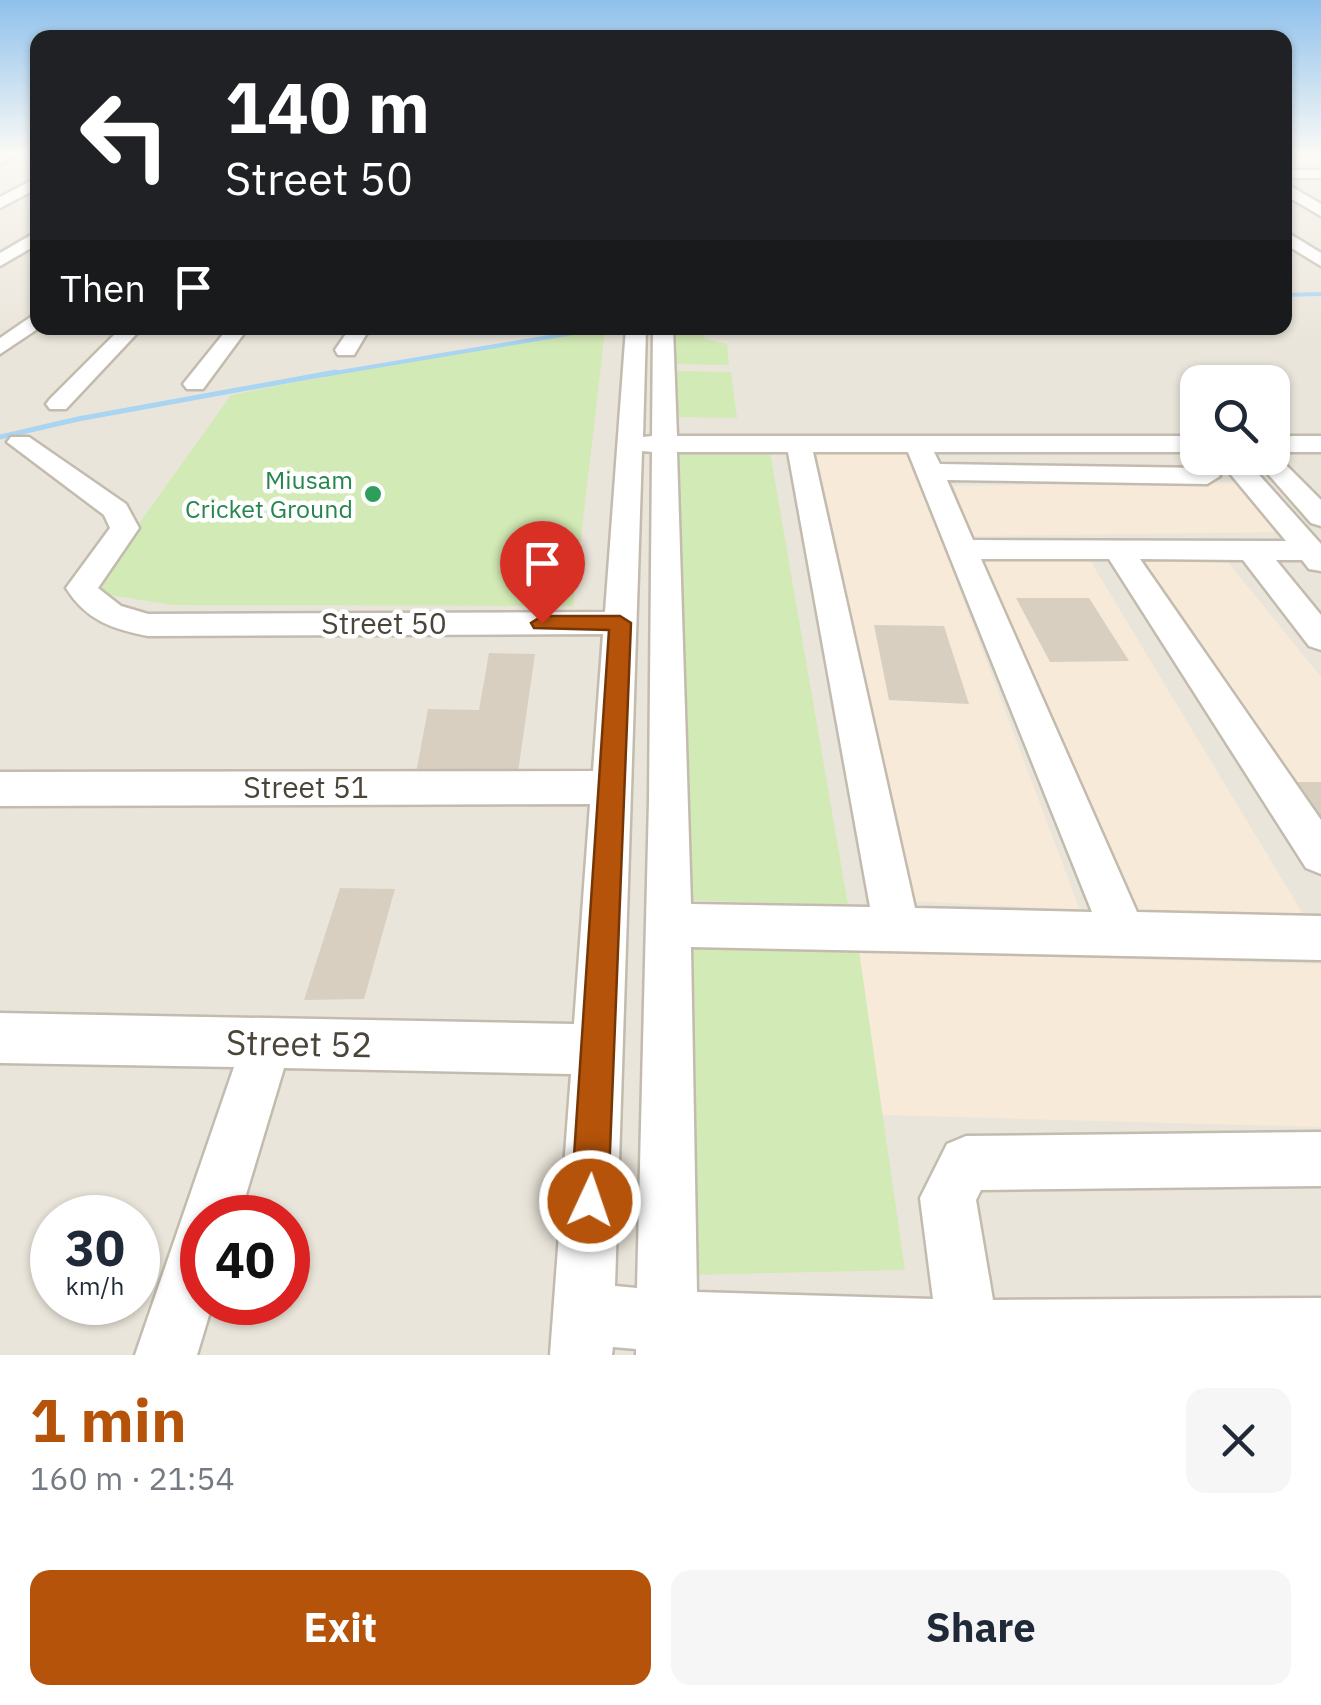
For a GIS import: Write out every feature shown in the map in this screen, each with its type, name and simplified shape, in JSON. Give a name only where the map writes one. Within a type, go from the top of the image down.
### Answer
[{"type":"street","points":[[0,242],[30,239]]},
{"type":"street","points":[[0,261],[30,241]]},
{"type":"street","points":[[1292,241],[1321,261]]},
{"type":"street","points":[[0,348],[30,324]]},
{"type":"street","points":[[58,404],[125,335]]},
{"type":"street","points":[[194,384],[232,335]]},
{"type":"street","points":[[346,350],[356,335]]},
{"type":"street","points":[[637,335],[647,432],[668,925],[668,1338]]},
{"type":"street","points":[[662,335],[620,623],[582,1335],[668,1338],[1321,1329]]},
{"type":"street","points":[[647,432],[1180,424]]},
{"type":"street","points":[[1290,424],[1321,424]]},
{"type":"street","points":[[647,432],[1108,474],[1207,476]]},
{"type":"street","name":"Street 50","points":[[20,442],[116,510],[124,528],[82,588],[90,603],[115,619],[148,625],[620,623]]},
{"type":"street","points":[[799,444],[897,928]]},
{"type":"street","points":[[924,458],[1086,444],[1180,444]]},
{"type":"street","points":[[1086,444],[1108,474]]},
{"type":"street","points":[[1290,444],[1321,444]]},
{"type":"street","points":[[924,458],[1123,934]]},
{"type":"street","points":[[1245,475],[1315,557]]},
{"type":"street","points":[[1283,475],[1321,517]]},
{"type":"street","points":[[962,549],[1251,550],[1315,557]]},
{"type":"street","points":[[1118,550],[1321,855]]},
{"type":"street","points":[[1251,550],[1321,638]]},
{"type":"street","name":"Street 51","points":[[0,788],[612,787]]},
{"type":"street","points":[[668,925],[1321,938]]},
{"type":"street","name":"Street 52","points":[[0,1038],[598,1050]]},
{"type":"street","points":[[217,1195],[267,1043]]},
{"type":"street","points":[[968,1331],[948,1198],[966,1163],[1321,1159]]},
{"type":"street","points":[[166,1355],[180,1311]]},
{"type":"shaded area","points":[[0,215],[30,215],[30,335],[1292,335],[1292,215],[1321,215],[1321,1355],[0,1355]]},
{"type":"shaded area","points":[[816,452],[908,452],[1080,910],[913,901]]},
{"type":"shaded area","points":[[1237,482],[1282,532],[973,536],[953,486]]},
{"type":"shaded area","points":[[1138,555],[1223,556],[1321,677],[1321,782],[1293,782]]},
{"type":"shaded area","points":[[981,557],[1088,557],[1303,914],[1138,911]]},
{"type":"shaded area","points":[[859,952],[1321,964],[1321,1127],[882,1115]]},
{"type":"green space","name":"Miusam Cricket Ground","points":[[575,335],[605,335],[573,606],[173,605],[90,592],[231,395],[446,352]]},
{"type":"green space","points":[[671,335],[704,335],[705,339],[727,344],[729,365],[671,364]]},
{"type":"green space","points":[[672,371],[731,372],[737,418],[672,417]]},
{"type":"green space","points":[[673,451],[770,452],[848,905],[682,900]]},
{"type":"green space","points":[[684,933],[857,937],[905,1270],[688,1275]]},
{"type":"building","points":[[1016,598],[1089,598],[1129,661],[1050,662]]},
{"type":"building","points":[[874,625],[944,626],[969,704],[889,700]]},
{"type":"building","points":[[489,653],[535,654],[518,772],[416,773],[428,709],[479,710]]},
{"type":"building","points":[[1293,782],[1321,782],[1321,829]]},
{"type":"building","points":[[340,888],[395,889],[364,999],[304,1000]]},
{"type":"waterway","points":[[1292,295],[1321,294]]},
{"type":"waterway","points":[[323,375],[561,335]]},
{"type":"waterway","points":[[0,437],[336,372]]},
{"type":"place","name":"Miusam Cricket Ground","points":[[373,494]]},
{"type":"route","points":[[542,623],[620,623],[590,1201]]}]
